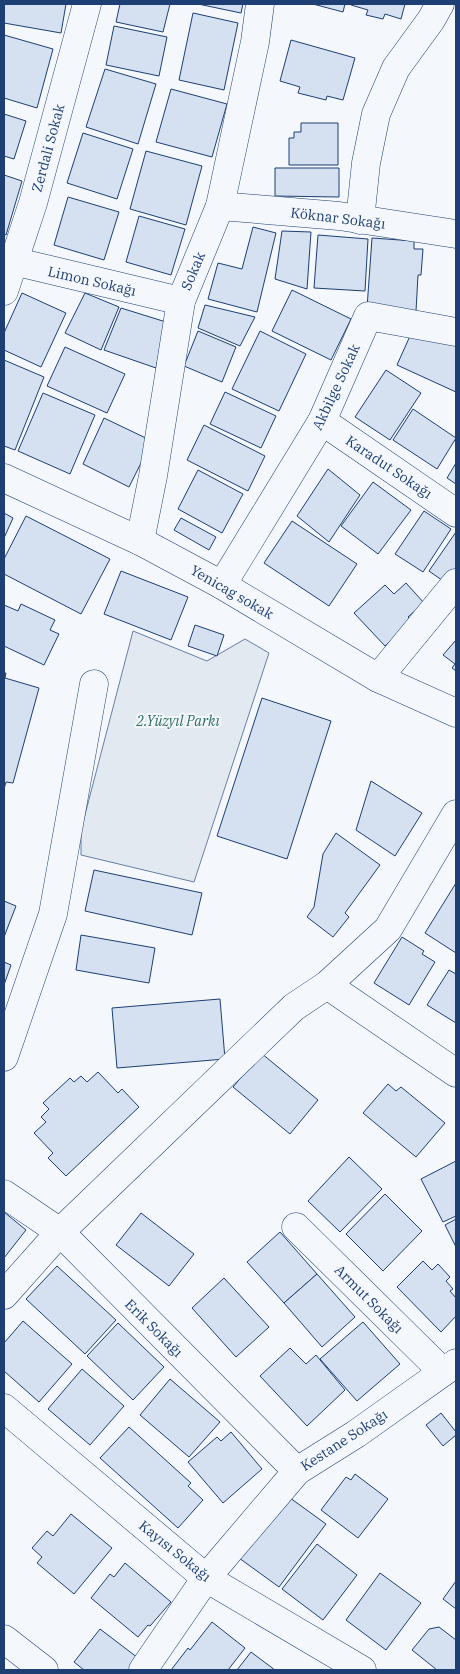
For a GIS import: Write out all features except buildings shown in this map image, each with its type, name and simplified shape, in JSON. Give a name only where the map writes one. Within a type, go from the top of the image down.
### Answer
[{"type":"street","name":"Zerdali Sokak","points":[[4,291],[8,261],[33,203],[87,4]]},
{"type":"street","name":"Sokak","points":[[140,541],[153,476],[181,301],[220,206],[255,42],[260,4]]},
{"type":"street","points":[[360,220],[366,162],[376,114],[396,68],[431,20],[440,4]]},
{"type":"street","name":"Köknar Sokağı","points":[[220,206],[360,220],[456,234]]},
{"type":"street","name":"Limon Sokağı","points":[[8,261],[181,301]]},
{"type":"street","name":"Akbilge Sokak","points":[[222,585],[322,421],[368,316],[456,332]]},
{"type":"street","name":"Karadut Sokağı","points":[[322,421],[456,513]]},
{"type":"street","name":"Yenicag sokak","points":[[4,478],[140,541],[222,585],[378,678],[456,713]]},
{"type":"street","points":[[378,678],[456,582]]},
{"type":"street","points":[[4,1057],[53,914],[94,684]]},
{"type":"street","points":[[4,1295],[60,1232],[294,1007],[327,985],[388,929],[456,814]]},
{"type":"street","points":[[327,985],[456,1073]]},
{"type":"street","name":"Erik Sokağı","points":[[4,1194],[60,1232],[297,1471]]},
{"type":"street","name":"Armut Sokağı","points":[[296,1226],[450,1368]]},
{"type":"street","name":"Kestane Sokağı","points":[[143,1670],[206,1578],[297,1471],[356,1434],[450,1368]]},
{"type":"street","name":"Kayısı Sokağı","points":[[4,1408],[206,1578],[362,1670]]},
{"type":"street","points":[[4,1639],[44,1670]]},
{"type":"green space","name":"2.Yüzyıl Parkı","points":[[133,631],[207,661],[245,639],[269,653],[194,882],[81,855],[81,830]]}]
